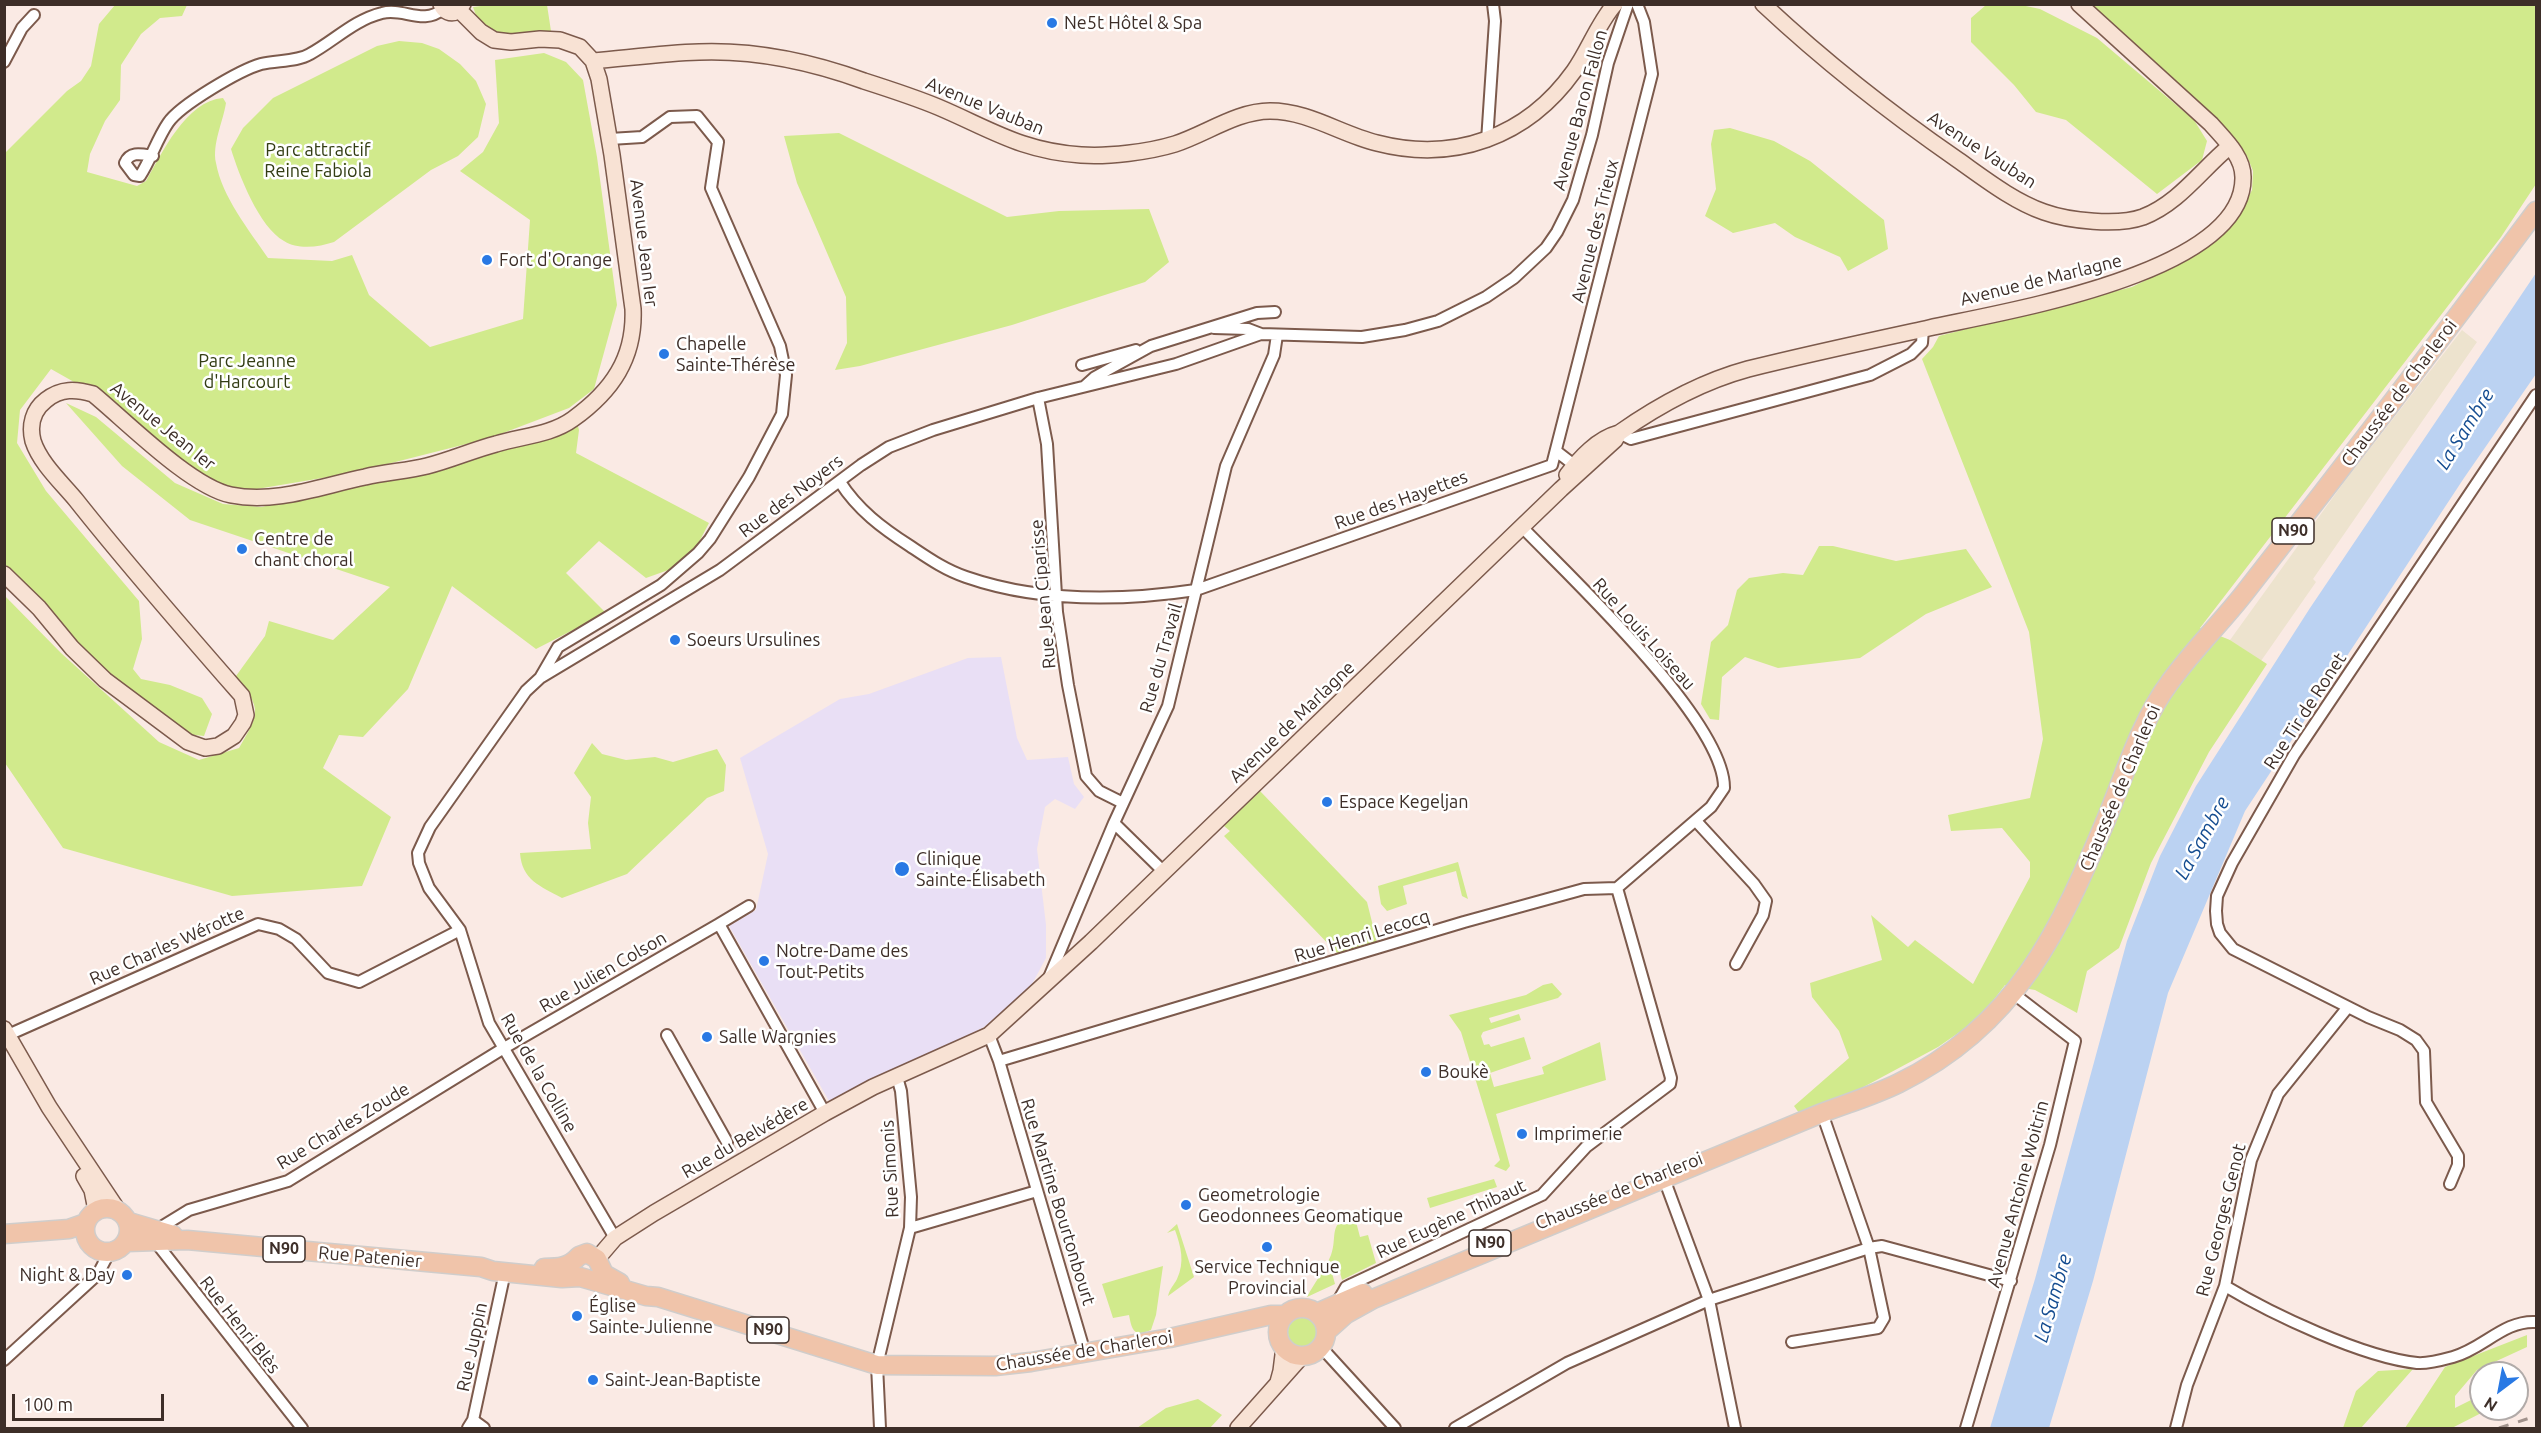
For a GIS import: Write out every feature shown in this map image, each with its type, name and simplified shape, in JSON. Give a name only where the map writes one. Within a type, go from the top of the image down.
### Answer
[{"type":"main road","name":"Avenue Vauban","points":[[593,61],[701,52],[780,57],[860,79],[939,107],[989,132],[1024,146],[1083,155],[1119,153],[1173,145],[1249,114],[1267,111],[1307,116],[1376,143],[1401,148],[1445,150],[1487,141],[1528,117],[1557,92],[1582,58],[1615,4]]},
{"type":"main road","name":"Avenue Vauban","points":[[1762,4],[1898,118],[2004,191],[2044,212],[2077,219],[2124,222],[2143,217],[2161,208],[2188,188],[2230,146]]},
{"type":"main road","name":"Avenue de Marlagne","points":[[989,1035],[1164,872],[1522,527],[1569,477],[1581,457],[1611,435],[1619,433],[1666,402],[1715,379],[1815,353],[2101,289],[2178,256],[2216,230],[2230,216],[2242,187],[2243,174],[2230,146],[2211,124],[2079,4]]},
{"type":"main road","points":[[442,7],[451,13],[461,7],[481,32],[494,40],[505,42],[560,40],[580,47],[593,61]]},
{"type":"main road","name":"Avenue Jean Ier","points":[[4,574],[39,608],[72,648],[105,680],[159,722],[188,742],[205,748],[227,741],[243,723],[246,715],[242,696],[40,455],[33,441],[31,425],[34,413],[56,393],[76,389],[93,394],[183,470],[210,489],[254,498],[305,491],[427,466],[495,444],[557,429],[602,394],[618,375],[633,332],[631,290],[610,139],[599,79],[593,61]]},
{"type":"main road","name":"Chaussée de Charleroi","points":[[1317,1313],[1337,1303],[1882,1091],[1920,1072],[1971,1037],[2014,994],[2066,913],[2149,717],[2169,683],[2250,587],[2536,211]]},
{"type":"main road","points":[[6,1032],[49,1107],[123,1216],[130,1233],[127,1242]]},
{"type":"main road","name":"Rue du Belvédère","points":[[581,1268],[615,1238],[737,1159],[897,1077],[989,1035]]},
{"type":"main road","points":[[49,1107],[73,1158],[92,1190],[91,1217],[85,1234],[89,1244]]},
{"type":"main road","name":"Chaussée de Charleroi","points":[[1324,1339],[1359,1305],[1663,1176]]},
{"type":"main road","name":"N90","points":[[4,1234],[69,1229],[103,1208],[123,1216]]},
{"type":"main road","name":"Rue Patenier","points":[[123,1216],[156,1235]]},
{"type":"main road","name":"N90","points":[[30,1233],[69,1238],[89,1244],[100,1252],[110,1253],[120,1249],[127,1242]]},
{"type":"main road","name":"Rue Patenier","points":[[127,1242],[156,1235],[481,1267],[505,1272],[581,1268]]},
{"type":"main road","name":"Rue Patenier","points":[[481,1267],[581,1268]]},
{"type":"main road","name":"Chaussée de Charleroi","points":[[581,1268],[646,1296],[658,1297],[877,1365],[995,1366],[1031,1362],[1230,1326],[1271,1315],[1285,1315]]},
{"type":"main road","name":"N90","points":[[1285,1315],[1299,1308],[1317,1313]]},
{"type":"main road","points":[[1317,1313],[1324,1321],[1324,1339]]},
{"type":"main road","points":[[1277,1383],[1281,1371],[1281,1321],[1285,1315]]},
{"type":"main road","name":"Chaussée de Charleroi","points":[[1230,1326],[1266,1326],[1281,1341]]},
{"type":"main road","name":"N90","points":[[1281,1341],[1289,1352],[1302,1356],[1310,1355],[1324,1339]]},
{"type":"main road","points":[[1238,1428],[1302,1356]]},
{"type":"street","points":[[395,4],[413,15]]},
{"type":"street","points":[[1487,141],[1495,21],[1494,4]]},
{"type":"street","name":"Avenue Baron Fallon","points":[[1276,335],[1362,337],[1405,330],[1438,321],[1486,297],[1514,278],[1533,261],[1557,232],[1573,200],[1592,135],[1608,63],[1628,4]]},
{"type":"street","name":"Avenue des Trieux","points":[[1552,465],[1652,74],[1644,22],[1637,4]]},
{"type":"street","points":[[153,156],[169,122],[179,112],[225,81],[260,65],[308,56],[352,25],[383,12],[430,17],[442,7]]},
{"type":"street","points":[[4,62],[22,28],[34,15]]},
{"type":"street","points":[[540,678],[558,647],[661,585],[698,553],[710,539],[749,477],[782,414],[786,375],[780,346],[711,188],[718,142],[697,116],[670,117],[642,137],[610,139]]},
{"type":"street","name":"Rue des Noyers","points":[[1082,365],[1257,313],[1275,312]]},
{"type":"street","name":"Rue des Noyers","points":[[1210,327],[1248,329],[1261,334],[1276,335]]},
{"type":"street","points":[[1619,433],[1631,439],[1870,375],[1911,354],[1922,343],[1923,329]]},
{"type":"street","name":"Rue des Noyers","points":[[540,678],[720,570],[861,465],[889,447],[933,430],[1038,398],[1176,364],[1261,334]]},
{"type":"street","name":"Rue du Travail","points":[[1047,981],[1114,823],[1168,706],[1226,466],[1274,354],[1276,335]]},
{"type":"street","name":"Rue des Noyers","points":[[1083,387],[1095,376],[1151,346]]},
{"type":"street","name":"Rue Tir de Ronet","points":[[2450,1184],[2458,1165],[2458,1156],[2426,1102],[2424,1052],[2416,1040],[2233,949],[2226,942],[2217,924],[2217,896],[2232,863],[2294,755],[2536,395]]},
{"type":"street","name":"Rue Jean Ciparisse","points":[[1038,398],[1047,444],[1056,594],[1068,685],[1086,776],[1099,791],[1123,803]]},
{"type":"street","points":[[1556,451],[1569,477]]},
{"type":"street","points":[[1552,465],[1569,477]]},
{"type":"street","name":"Rue des Hayettes","points":[[840,482],[877,525],[940,566],[965,577],[1011,588],[1056,594],[1097,597],[1155,596],[1196,590],[1552,465]]},
{"type":"street","name":"Rue Louis Loiseau","points":[[1522,527],[1655,666],[1685,704],[1721,765],[1724,788],[1711,807],[1696,821]]},
{"type":"street","name":"Rue de la Colline","points":[[540,678],[526,691],[423,839],[418,853],[419,862],[429,888],[460,930],[489,1023],[615,1238]]},
{"type":"street","points":[[1617,888],[1696,821],[1754,884],[1766,901],[1763,915],[1736,964]]},
{"type":"street","points":[[1114,823],[1164,872]]},
{"type":"street","name":"Rue Henri Lecocq","points":[[999,1061],[1474,919],[1584,889],[1617,888]]},
{"type":"street","name":"Rue Eugène Thibaut","points":[[1337,1303],[1346,1287],[1542,1195],[1586,1147],[1670,1084],[1671,1078],[1617,888]]},
{"type":"street","name":"Rue Julien Colson","points":[[504,1048],[749,906]]},
{"type":"street","name":"Rue Charles Wérotte","points":[[6,1032],[258,924],[279,929],[296,939],[328,973],[359,982],[460,930]]},
{"type":"street","points":[[719,924],[825,1113]]},
{"type":"street","name":"Avenue Antoine Woitrin","points":[[1966,1428],[2050,1145],[2075,1041],[2014,994]]},
{"type":"street","name":"Rue Georges Genot","points":[[2176,1428],[2187,1385],[2225,1286],[2251,1160],[2277,1094],[2348,1006]]},
{"type":"street","points":[[667,1035],[727,1142]]},
{"type":"street","name":"Rue Martine Bourtonbourt","points":[[989,1035],[999,1061],[1085,1353]]},
{"type":"street","name":"Rue Charles Zoude","points":[[156,1235],[189,1210],[288,1181],[504,1048]]},
{"type":"street","name":"Rue Simonis","points":[[880,1428],[877,1365],[910,1228],[911,1197],[901,1091],[897,1077]]},
{"type":"street","points":[[1792,1342],[1878,1328],[1884,1318],[1869,1248],[1822,1113]]},
{"type":"street","points":[[1663,1176],[1709,1299],[1735,1428]]},
{"type":"street","points":[[910,1228],[1037,1191]]},
{"type":"street","name":"Rue Henri Blès","points":[[156,1235],[278,1401],[302,1428]]},
{"type":"street","points":[[1455,1428],[1567,1363],[1709,1299],[1869,1248],[1882,1246],[2011,1281]]},
{"type":"street","points":[[4,1360],[94,1278],[110,1253]]},
{"type":"street","name":"Rue Juppin","points":[[471,1424],[505,1272]]},
{"type":"street","points":[[2225,1286],[2328,1335],[2370,1352],[2420,1364],[2456,1356],[2506,1328],[2524,1321],[2536,1322]]},
{"type":"street","points":[[1324,1339],[1395,1428]]},
{"type":"street","points":[[471,1424],[484,1428]]},
{"type":"shaded area","points":[[2462,330],[2477,342],[2313,579],[2316,582],[2261,661],[2230,640],[2344,482]]},
{"type":"shaded area","name":"Clinique Sainte-Élisabeth","points":[[1001,657],[1017,738],[1027,760],[1068,757],[1074,784],[1084,797],[1075,809],[1055,799],[1045,807],[1037,849],[1046,925],[1046,958],[1031,986],[984,1027],[900,1070],[833,1108],[729,926],[756,910],[768,854],[740,758],[840,699],[869,694],[968,658]]},
{"type":"green space","points":[[496,4],[547,5],[551,31],[499,37],[478,21],[473,7]]},
{"type":"green space","name":"Parc Jeanne d'Harcourt","points":[[115,5],[187,5],[182,16],[160,18],[141,34],[121,65],[120,100],[105,121],[90,154],[87,172],[137,186],[146,181],[168,143],[187,118],[210,101],[223,98],[226,103],[215,148],[219,176],[237,213],[268,258],[332,261],[352,255],[369,295],[430,347],[523,319],[530,220],[460,171],[483,152],[499,123],[495,60],[544,53],[566,62],[583,80],[597,157],[617,305],[594,389],[569,408],[490,438],[352,473],[239,492],[215,486],[148,450],[101,412],[74,382],[51,369],[20,410],[17,443],[46,491],[139,601],[142,639],[133,669],[141,679],[170,685],[202,698],[212,714],[204,736],[186,734],[83,651],[56,615],[5,564],[4,154],[67,91],[81,81],[91,66],[99,24]]},
{"type":"green space","points":[[1986,5],[2021,5],[2040,9],[2097,38],[2194,120],[2207,141],[2202,160],[2157,194],[2066,120],[2036,112],[2014,85],[1971,42],[1971,18]]},
{"type":"green space","points":[[2091,5],[2536,5],[2536,184],[2501,237],[2200,628],[2230,640],[2267,664],[2209,752],[2151,863],[2119,948],[2087,971],[2077,1013],[2035,990],[2005,985],[1980,1018],[1938,1047],[1843,1098],[1799,1113],[1794,1106],[1849,1058],[1839,1031],[1812,997],[1810,983],[1882,960],[1871,915],[1908,947],[1915,940],[1973,984],[2030,877],[2030,862],[2002,828],[1951,831],[1948,815],[2030,798],[2043,739],[2029,632],[1922,359],[1939,336],[2132,287],[2180,263],[2212,242],[2240,212],[2252,190],[2253,171],[2247,156],[2219,123]]},
{"type":"green space","name":"Parc attractif Reine Fabiola","points":[[399,41],[422,43],[439,49],[460,64],[476,81],[486,104],[478,137],[458,156],[431,170],[334,242],[309,247],[296,246],[284,241],[275,234],[258,213],[231,149],[243,128],[273,98],[377,46]]},
{"type":"green space","points":[[1730,128],[1774,141],[1810,161],[1884,220],[1888,249],[1848,271],[1840,257],[1795,237],[1775,223],[1733,233],[1705,216],[1716,189],[1711,144],[1714,130]]},
{"type":"green space","points":[[839,133],[1007,217],[1059,211],[1149,209],[1169,262],[1145,282],[1012,325],[860,366],[835,370],[847,343],[846,297],[797,183],[784,136]]},
{"type":"green space","points":[[66,403],[96,417],[175,483],[223,504],[262,507],[577,423],[579,430],[576,453],[709,523],[688,563],[646,578],[599,541],[566,573],[606,613],[536,649],[452,586],[408,689],[363,737],[339,735],[323,768],[391,817],[362,886],[232,896],[63,848],[5,763],[4,595],[61,653],[159,742],[199,760],[239,748],[251,726],[255,711],[254,704],[236,676],[265,636],[269,621],[333,640],[390,587],[190,520],[122,466]]},
{"type":"green space","points":[[1819,546],[1833,546],[1896,561],[1966,549],[1992,587],[1926,614],[1860,658],[1778,668],[1745,657],[1722,677],[1719,720],[1710,719],[1701,704],[1711,642],[1728,625],[1737,590],[1749,578],[1783,573],[1803,575]]},
{"type":"green space","points":[[592,743],[602,754],[626,760],[655,757],[673,762],[717,749],[726,765],[724,791],[707,798],[627,874],[562,898],[540,886],[528,876],[521,862],[520,853],[591,849],[588,823],[591,797],[574,773]]},
{"type":"green space","points":[[1260,791],[1367,902],[1377,942],[1338,954],[1224,836],[1230,831],[1224,826]]},
{"type":"green space","points":[[1458,862],[1468,899],[1462,896],[1456,871],[1403,886],[1407,904],[1387,911],[1381,904],[1378,886]]},
{"type":"green space","points":[[1552,983],[1562,994],[1558,998],[1489,1018],[1491,1023],[1519,1014],[1521,1020],[1483,1032],[1481,1036],[1484,1045],[1489,1044],[1491,1047],[1524,1037],[1531,1059],[1490,1073],[1494,1087],[1544,1074],[1542,1067],[1600,1042],[1606,1080],[1496,1114],[1510,1166],[1506,1171],[1494,1166],[1500,1160],[1461,1032],[1449,1015],[1526,995],[1543,985]]},
{"type":"green space","points":[[1494,1179],[1497,1187],[1430,1208],[1427,1198]]},
{"type":"green space","points":[[1354,1214],[1360,1237],[1368,1235],[1376,1263],[1342,1280],[1337,1261],[1329,1262],[1335,1284],[1307,1297],[1331,1255],[1337,1226]]},
{"type":"green space","points":[[1177,1224],[1194,1277],[1168,1296],[1181,1267],[1180,1248],[1175,1230],[1167,1233]]},
{"type":"green space","points":[[1163,1266],[1156,1315],[1151,1330],[1137,1333],[1131,1325],[1129,1315],[1113,1318],[1102,1284]]},
{"type":"green space","points":[[1303,1317],[1314,1321],[1318,1332],[1314,1343],[1303,1347],[1292,1343],[1288,1332],[1292,1321]]},
{"type":"green space","points":[[2527,1335],[2527,1347],[2497,1361],[2469,1361],[2469,1379],[2455,1396],[2455,1408],[2469,1401],[2469,1419],[2452,1428],[2405,1428],[2445,1367]]},
{"type":"green space","points":[[2413,1369],[2361,1428],[2343,1428],[2356,1391],[2378,1371]]},
{"type":"green space","points":[[1198,1399],[1222,1415],[1210,1428],[1137,1428],[1166,1408]]},
{"type":"water","name":"La Sambre","points":[[2536,273],[2536,374],[2464,478],[2245,811],[2168,993],[2093,1281],[2049,1428],[1990,1428],[2035,1279],[2127,941],[2160,856],[2196,786],[2310,608]]},
{"type":"tunnel","points":[[727,1142],[735,1156]]},
{"type":"railway","points":[[2499,1428],[2536,1416]]},
{"type":"place","name":"Ne5t Hôtel & Spa","points":[[1052,23]]},
{"type":"place","name":"Fort d'Orange","points":[[487,260]]},
{"type":"place","name":"Chapelle Sainte-Thérèse","points":[[664,354]]},
{"type":"place","name":"Centre de chant choral","points":[[242,549]]},
{"type":"place","name":"Soeurs Ursulines","points":[[675,640]]},
{"type":"place","name":"Espace Kegeljan","points":[[1327,802]]},
{"type":"place","name":"Clinique Sainte-Élisabeth","points":[[902,869]]},
{"type":"place","name":"Notre-Dame des Tout-Petits","points":[[764,961]]},
{"type":"place","name":"Salle Wargnies","points":[[707,1037]]},
{"type":"place","name":"Boukè","points":[[1426,1072]]},
{"type":"place","name":"Imprimerie","points":[[1522,1134]]},
{"type":"place","name":"Geometrologie Geodonnees Geomatique","points":[[1186,1205]]},
{"type":"place","name":"Service Technique Provincial","points":[[1267,1247]]},
{"type":"place","name":"Night & Day","points":[[127,1275]]},
{"type":"place","name":"Église Sainte-Julienne","points":[[577,1316]]},
{"type":"place","name":"Saint-Jean-Baptiste","points":[[593,1380]]}]
